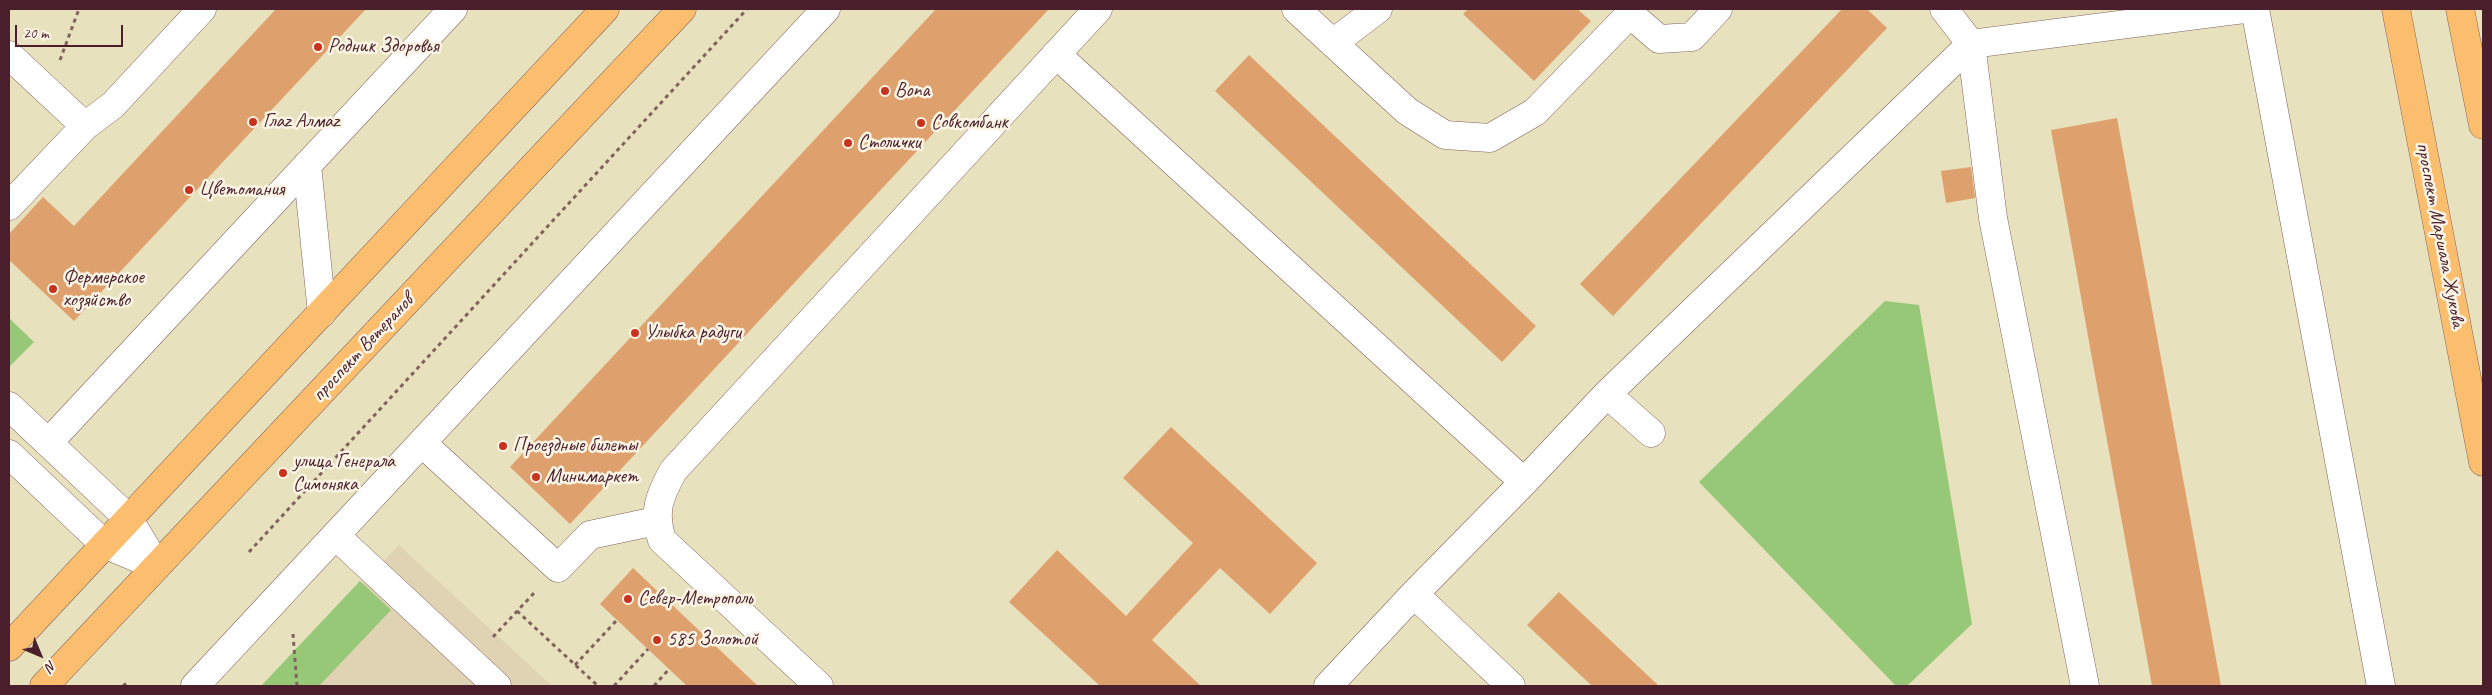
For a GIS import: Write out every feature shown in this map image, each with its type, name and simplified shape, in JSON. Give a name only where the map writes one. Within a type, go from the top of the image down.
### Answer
[{"type":"main road","points":[[9,647],[605,9]]},
{"type":"main road","name":"проспект Ветеранов","points":[[44,686],[682,9]]},
{"type":"main road","name":"проспект Маршала Жукова","points":[[2396,9],[2483,462]]},
{"type":"main road","points":[[2460,9],[2483,125]]},
{"type":"street","points":[[9,206],[85,126],[113,105],[202,9]]},
{"type":"street","points":[[48,443],[453,9]]},
{"type":"street","points":[[195,686],[826,9]]},
{"type":"street","points":[[819,686],[662,540],[656,522],[660,494],[673,471],[1098,9]]},
{"type":"street","points":[[1296,9],[1407,111],[1445,135],[1490,138],[1535,112],[1628,11],[1659,39],[1692,37],[1718,9]]},
{"type":"street","points":[[1333,43],[1378,9]]},
{"type":"street","points":[[1944,9],[1970,44],[1993,218],[2085,686]]},
{"type":"street","points":[[1328,686],[1414,594],[1608,394],[1970,44],[2244,9]]},
{"type":"street","points":[[2255,9],[2381,686]]},
{"type":"street","points":[[1056,54],[1524,482]]},
{"type":"street","points":[[9,55],[85,126]]},
{"type":"street","points":[[307,165],[322,313]]},
{"type":"street","points":[[1608,394],[1651,433]]},
{"type":"street","points":[[9,406],[128,518],[157,566]]},
{"type":"street","points":[[422,443],[558,568],[590,535],[656,522]]},
{"type":"street","points":[[9,454],[104,544],[157,566]]},
{"type":"street","points":[[336,536],[497,686]]},
{"type":"street","points":[[1414,594],[1512,686]]},
{"type":"path","points":[[42,85],[58,66],[79,9]]},
{"type":"path","points":[[249,552],[747,9]]},
{"type":"path","points":[[470,661],[558,568]]},
{"type":"path","points":[[517,611],[598,686]]},
{"type":"path","points":[[575,665],[617,620]]},
{"type":"path","points":[[293,634],[297,686]]},
{"type":"path","points":[[614,686],[648,649]]},
{"type":"path","points":[[654,686],[670,669]]},
{"type":"path","points":[[123,686],[128,682]]},
{"type":"shaded area","points":[[399,545],[552,686],[266,686]]},
{"type":"green space","points":[[1885,301],[1919,305],[1972,624],[1907,686],[1896,686],[1699,482]]},
{"type":"green space","points":[[9,318],[34,342],[9,367]]},
{"type":"green space","points":[[360,581],[391,610],[319,686],[261,686]]},
{"type":"building","points":[[276,9],[366,9],[74,321],[9,260],[9,234],[43,197],[74,226]]},
{"type":"building","points":[[936,9],[1049,9],[570,524],[510,467]]},
{"type":"building","points":[[1468,9],[1577,9],[1591,21],[1534,81],[1463,14]]},
{"type":"building","points":[[1842,9],[1867,9],[1887,28],[1613,316],[1580,284]]},
{"type":"building","points":[[1249,55],[1536,326],[1502,362],[1215,91]]},
{"type":"building","points":[[2117,118],[2221,686],[2152,686],[2095,375],[2051,130]]},
{"type":"building","points":[[1971,167],[1975,198],[1946,203],[1941,171]]},
{"type":"building","points":[[1171,427],[1317,563],[1270,614],[1220,568],[1152,640],[1201,686],[1100,686],[1009,602],[1057,550],[1126,616],[1193,543],[1123,478]]},
{"type":"building","points":[[633,568],[758,686],[687,686],[600,604]]},
{"type":"building","points":[[1559,592],[1659,686],[1592,686],[1527,625]]},
{"type":"place","name":"Родник Здоровья","points":[[318,47]]},
{"type":"place","name":"Bona","points":[[885,91]]},
{"type":"place","name":"Глаz Алмаz","points":[[253,122]]},
{"type":"place","name":"Совкомбанк","points":[[921,123]]},
{"type":"place","name":"Столички","points":[[848,143]]},
{"type":"place","name":"Цветомания","points":[[189,190]]},
{"type":"place","name":"Фермерское хозяйство","points":[[53,289]]},
{"type":"place","name":"Улыбка радуги","points":[[635,333]]},
{"type":"place","name":"Проездные билеты","points":[[503,446]]},
{"type":"place","name":"улица Генерала Симоняка","points":[[283,473]]},
{"type":"place","name":"Минимаркет","points":[[536,477]]},
{"type":"place","name":"Север-Метрополь","points":[[628,599]]},
{"type":"place","name":"585 Золотой","points":[[657,640]]}]
